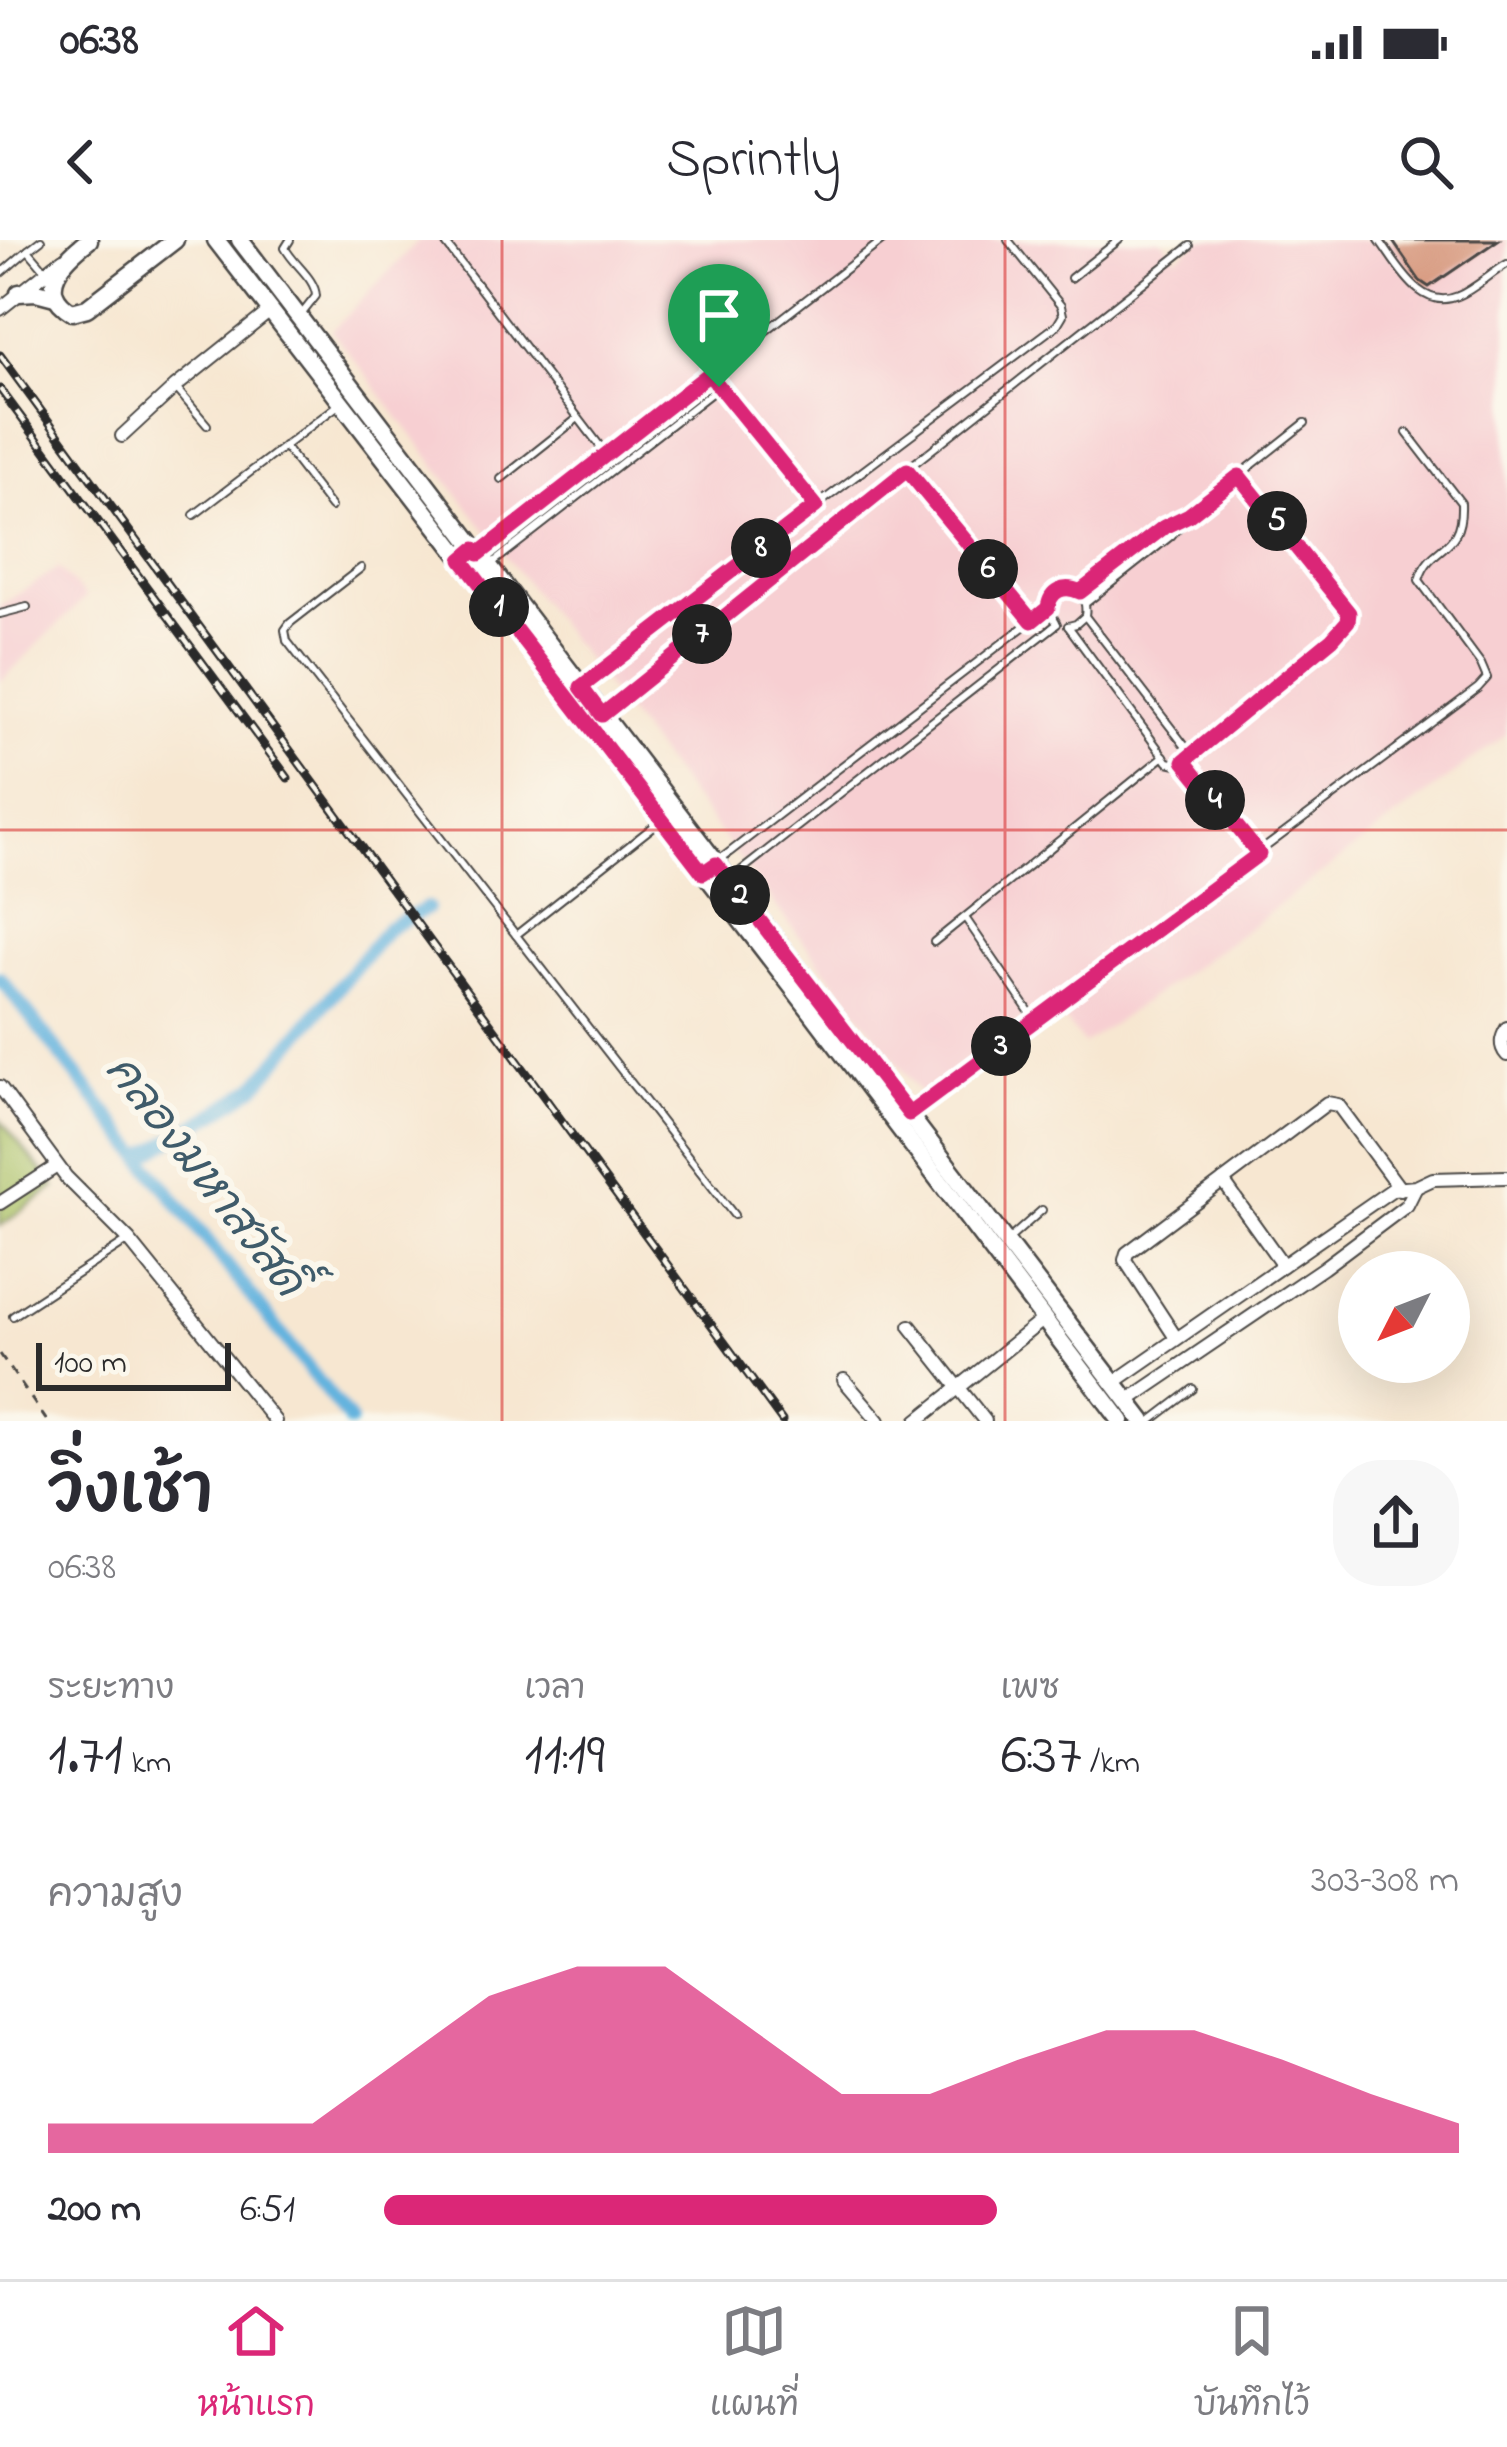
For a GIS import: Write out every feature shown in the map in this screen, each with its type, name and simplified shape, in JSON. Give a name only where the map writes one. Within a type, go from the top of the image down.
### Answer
[{"type":"main road","points":[[88,240],[68,255],[56,277],[56,297],[72,311],[87,308],[175,240]]},
{"type":"main road","points":[[216,240],[340,404],[476,557],[581,687],[709,868],[909,1114],[1113,1383],[1119,1415]]},
{"type":"main road","points":[[241,240],[476,557],[662,820],[709,868]]},
{"type":"main road","points":[[19,293],[56,297]]},
{"type":"main road","points":[[723,885],[1119,1415],[1147,1421]]},
{"type":"street","points":[[0,309],[68,255]]},
{"type":"street","points":[[122,436],[270,311]]},
{"type":"street","points":[[1507,1028],[1501,1039],[1507,1055]]},
{"type":"street","points":[[0,1087],[57,1166],[129,1240],[275,1421]]},
{"type":"street","points":[[1176,1339],[1125,1260],[1127,1253],[1327,1103],[1337,1105],[1400,1189]]},
{"type":"street","points":[[1,1199],[57,1166]]},
{"type":"street","points":[[1113,1383],[1393,1189],[1416,1187],[1433,1179],[1507,1178]]},
{"type":"street","points":[[1223,1181],[1283,1264]]},
{"type":"street","points":[[1119,1415],[1407,1205],[1416,1187]]},
{"type":"street","points":[[917,1421],[1044,1319]]},
{"type":"street","points":[[910,1326],[985,1421]]},
{"type":"street","points":[[844,1380],[879,1421]]},
{"type":"lane","points":[[0,274],[41,240]]},
{"type":"lane","points":[[290,240],[286,248],[290,257],[315,287],[316,296],[299,317]]},
{"type":"lane","points":[[443,240],[606,454]]},
{"type":"lane","points":[[476,557],[884,240]]},
{"type":"lane","points":[[581,687],[1057,325],[1063,315],[1061,306],[1008,240]]},
{"type":"lane","points":[[1071,278],[1120,240]]},
{"type":"lane","points":[[1378,240],[1418,291],[1436,301],[1459,296],[1507,264]]},
{"type":"lane","points":[[602,715],[1190,246]]},
{"type":"lane","points":[[28,250],[46,271]]},
{"type":"lane","points":[[709,374],[816,506]]},
{"type":"lane","points":[[175,387],[206,425]]},
{"type":"lane","points":[[476,557],[719,387]]},
{"type":"lane","points":[[194,515],[340,404]]},
{"type":"lane","points":[[501,479],[578,417]]},
{"type":"lane","points":[[1086,603],[1304,423]]},
{"type":"lane","points":[[909,1114],[1487,678],[1419,580],[1425,566],[1457,536],[1462,509],[1406,433]]},
{"type":"lane","points":[[284,446],[332,507]]},
{"type":"lane","points":[[907,470],[1032,621]]},
{"type":"lane","points":[[1068,626],[1166,759],[1177,764],[1332,639],[1349,613],[1239,476]]},
{"type":"lane","points":[[1080,592],[1164,527],[1189,515]]},
{"type":"lane","points":[[361,568],[290,623],[284,635],[734,1215]]},
{"type":"lane","points":[[723,885],[1057,624],[1076,625],[1085,616],[1086,603],[1080,592],[1068,588],[1056,592],[1048,608],[1057,624]]},
{"type":"lane","points":[[0,614],[27,607]]},
{"type":"lane","points":[[709,868],[1048,608]]},
{"type":"lane","points":[[1085,616],[1192,755]]},
{"type":"lane","points":[[934,942],[1166,759]]},
{"type":"lane","points":[[1184,761],[1259,854]]},
{"type":"lane","points":[[517,935],[662,820]]},
{"type":"lane","points":[[965,917],[1035,1020]]},
{"type":"lane","points":[[1005,1242],[1042,1210]]},
{"type":"lane","points":[[13,1316],[129,1240]]},
{"type":"lane","points":[[1147,1421],[1193,1389]]},
{"type":"path","points":[[0,1354],[47,1421]]},
{"type":"shaded area","points":[[419,240],[1162,240],[1177,258],[1200,240],[1507,240],[1507,734],[1239,935],[1084,1044],[1047,1000],[922,1095],[332,331]]},
{"type":"shaded area","points":[[58,568],[86,597],[0,682],[0,606]]},
{"type":"green space","points":[[0,1120],[55,1187],[0,1226]]},
{"type":"building","points":[[1392,240],[1498,240],[1429,287]]},
{"type":"waterway","points":[[142,1157],[256,1086],[388,928],[427,908]]},
{"type":"waterway","name":"คลองมหาสวัสดิ์","points":[[0,978],[350,1421]]},
{"type":"railway","points":[[0,355],[782,1421]]},
{"type":"railway","points":[[0,389],[288,778]]},
{"type":"route","points":[[709,374],[719,387],[816,506],[581,687],[602,715],[907,470],[1032,621],[1048,608],[1056,592],[1068,588],[1080,592],[1239,476],[1349,613],[1332,639],[1184,761],[1259,854],[909,1114],[716,864],[703,873],[462,560],[475,549],[479,554],[709,374]]}]
